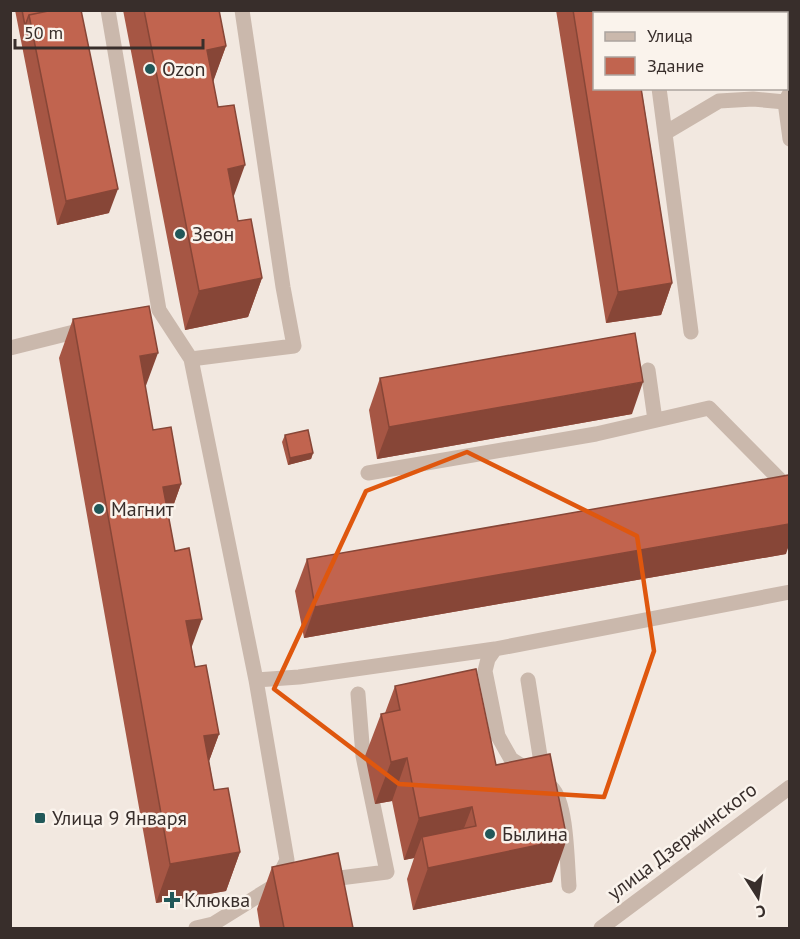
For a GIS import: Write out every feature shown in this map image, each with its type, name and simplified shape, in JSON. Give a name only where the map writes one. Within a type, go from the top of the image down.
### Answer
[{"type":"street","points":[[108,10],[154,311],[191,359],[256,680],[288,860],[274,886]]},
{"type":"street","points":[[191,359],[294,346],[283,287],[242,10]]},
{"type":"street","points":[[659,90],[691,332]]},
{"type":"street","points":[[665,133],[719,101],[787,98],[789,140]]},
{"type":"street","points":[[10,348],[104,325]]},
{"type":"street","points":[[648,370],[655,420]]},
{"type":"street","points":[[368,473],[596,434],[709,408],[789,490]]},
{"type":"street","points":[[256,680],[299,678],[495,649],[789,592]]},
{"type":"street","points":[[495,649],[488,659],[485,671],[498,736],[511,759],[544,781],[557,793],[563,813],[569,886]]},
{"type":"street","points":[[528,680],[544,781]]},
{"type":"street","points":[[196,928],[213,924],[274,886],[387,872],[363,756],[358,694]]},
{"type":"street","name":"улица Дзержинского","points":[[601,928],[789,786]]},
{"type":"highlighted area","points":[[467,452],[637,536],[654,651],[604,797],[399,784],[274,689],[366,491]]},
{"type":"building","points":[[22,10],[53,10],[29,15],[25,26]]},
{"type":"building","points":[[53,10],[81,10],[118,189],[66,201],[29,15]]},
{"type":"building","points":[[144,10],[219,10],[226,46],[207,50],[218,107],[234,105],[245,165],[228,169],[238,221],[251,219],[262,278],[199,291]]},
{"type":"building","points":[[573,10],[629,10],[629,12],[593,12],[593,90],[641,90],[672,283],[618,292]]},
{"type":"building","points":[[149,306],[158,353],[140,356],[153,430],[171,427],[181,484],[163,487],[175,551],[189,548],[202,619],[186,621],[195,667],[206,665],[219,734],[204,736],[214,790],[228,788],[240,852],[170,864],[73,319]]},
{"type":"building","points":[[635,333],[643,382],[389,427],[380,378]]},
{"type":"building","points":[[308,430],[313,453],[290,458],[285,435]]},
{"type":"building","points":[[789,475],[789,524],[315,607],[307,559]]},
{"type":"building","points":[[476,669],[496,765],[550,754],[567,839],[428,868],[422,837],[476,826],[472,807],[419,818],[407,758],[391,762],[381,714],[400,710],[395,686]]},
{"type":"building","points":[[338,853],[353,928],[284,928],[272,867]]},
{"type":"place","name":"Ozon","points":[[150,69]]},
{"type":"place","name":"Зеон","points":[[180,234]]},
{"type":"place","name":"Магнит","points":[[99,509]]},
{"type":"place","name":"Улица 9 Января","points":[[40,818]]},
{"type":"place","name":"Былина","points":[[490,834]]},
{"type":"place","name":"Клюква","points":[[172,900]]}]
